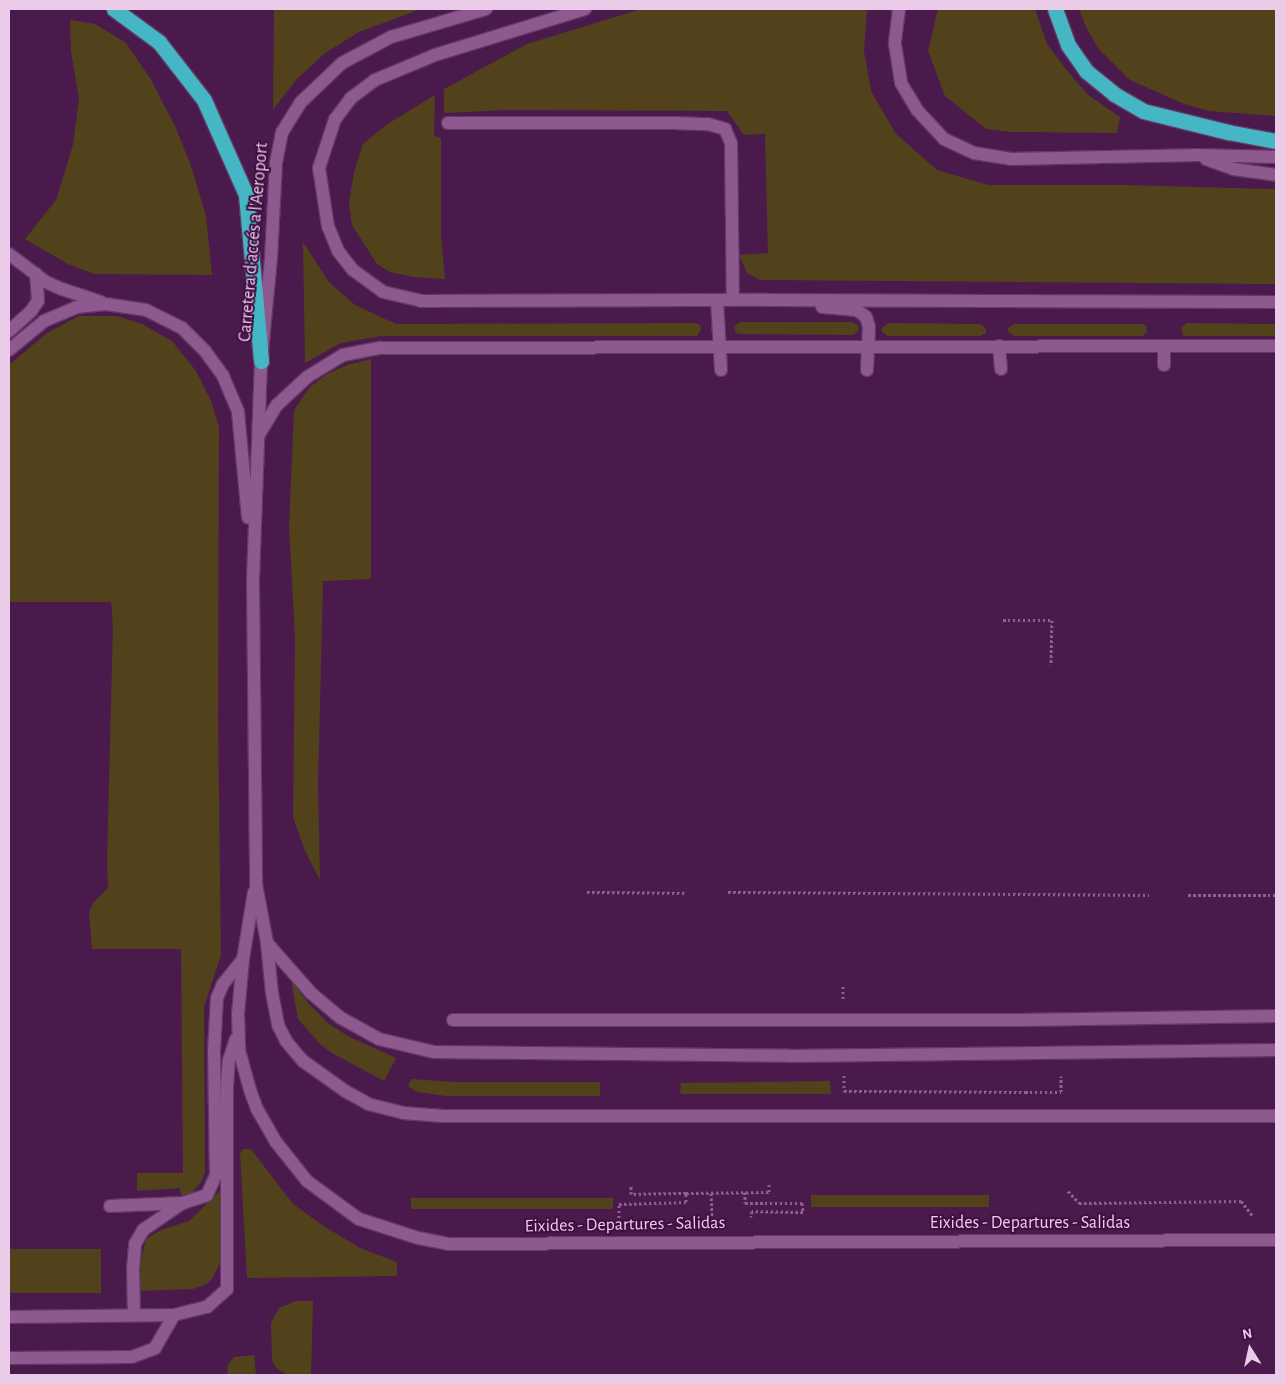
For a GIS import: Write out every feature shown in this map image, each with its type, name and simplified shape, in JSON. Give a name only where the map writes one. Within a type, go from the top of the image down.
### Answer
[{"type":"highway","points":[[114,9],[159,42],[204,100],[246,195],[261,361]]},
{"type":"highway","points":[[1055,9],[1068,45],[1086,71],[1114,94],[1143,111],[1228,132],[1276,141]]},
{"type":"street","name":"Carretera d'accés a l'Aeroport","points":[[252,583],[261,361],[271,258],[276,163],[282,132],[301,102],[342,63],[392,37],[486,9]]},
{"type":"street","points":[[585,9],[435,55],[375,80],[351,98],[335,119],[319,168],[328,226],[338,251],[353,270],[383,292],[421,301],[1276,302]]},
{"type":"street","points":[[899,9],[895,44],[902,83],[917,110],[944,139],[974,153],[1010,159],[1195,156],[1276,157]]},
{"type":"street","points":[[448,123],[674,123],[708,124],[725,129],[731,143],[733,300]]},
{"type":"street","points":[[1195,156],[1234,169],[1276,176]]},
{"type":"street","points":[[9,254],[62,290],[106,304],[146,310],[182,328],[205,351],[223,376],[238,412],[244,465],[252,583],[256,884],[267,943],[272,993],[278,1025],[286,1041],[303,1061],[345,1092],[368,1104],[403,1113],[443,1116],[1276,1116]]},
{"type":"street","points":[[9,331],[31,311],[38,301],[36,274]]},
{"type":"street","points":[[717,300],[721,370]]},
{"type":"street","points":[[767,300],[856,310],[866,317],[869,327],[868,370]]},
{"type":"street","points":[[9,350],[44,321],[77,307],[106,304]]},
{"type":"street","points":[[999,346],[1001,369]]},
{"type":"street","points":[[1164,346],[1164,365]]},
{"type":"street","points":[[258,438],[277,406],[297,386],[325,365],[343,355],[380,348],[1276,346]]},
{"type":"street","name":"Eixides - Departures - Salidas","points":[[256,884],[243,959],[237,1034],[245,1073],[257,1109],[285,1155],[307,1181],[359,1219],[418,1238],[448,1244],[1276,1240]]},
{"type":"street","points":[[267,943],[312,992],[341,1018],[379,1039],[434,1052],[799,1056],[1276,1050]]},
{"type":"street","points":[[134,1315],[133,1269],[135,1244],[143,1230],[183,1203],[207,1195],[216,1175],[214,1051],[217,998],[223,984],[243,959]]},
{"type":"street","points":[[453,1020],[1021,1020],[1276,1016]]},
{"type":"street","points":[[9,1317],[174,1315],[206,1307],[227,1289],[227,1086],[230,1060],[237,1034]]},
{"type":"street","points":[[110,1206],[183,1203]]},
{"type":"street","points":[[9,1358],[132,1358],[155,1348],[174,1315]]},
{"type":"path","points":[[1003,620],[1052,620],[1052,665]]},
{"type":"path","points":[[587,892],[685,893]]},
{"type":"path","points":[[728,892],[1150,895]]},
{"type":"path","points":[[1188,895],[1276,895]]},
{"type":"path","points":[[844,1091],[1061,1092],[1060,1076]]},
{"type":"path","points":[[631,1186],[631,1194],[769,1192],[769,1182]]},
{"type":"path","points":[[1068,1191],[1079,1203],[1242,1201],[1252,1215]]},
{"type":"path","points":[[745,1192],[745,1203],[802,1203],[803,1212],[752,1211],[751,1217]]},
{"type":"path","points":[[619,1218],[619,1204],[686,1202],[686,1193]]},
{"type":"path","points":[[711,1193],[712,1218]]},
{"type":"shaded area","points":[[274,9],[421,9],[359,32],[325,53],[296,80],[273,110]]},
{"type":"shaded area","points":[[641,9],[865,9],[867,11],[864,51],[871,91],[896,134],[937,170],[988,185],[1122,185],[1276,189],[1276,284],[760,280],[747,273],[739,255],[768,253],[765,134],[744,135],[727,111],[508,110],[444,113],[444,89],[527,44]]},
{"type":"shaded area","points":[[938,9],[1035,9],[1047,44],[1069,73],[1088,95],[1120,117],[1117,133],[1012,132],[986,129],[945,96],[928,51]]},
{"type":"shaded area","points":[[1079,9],[1276,9],[1276,116],[1209,111],[1184,104],[1130,80],[1098,48],[1086,27]]},
{"type":"shaded area","points":[[70,20],[95,24],[126,43],[150,78],[176,128],[192,169],[206,216],[212,275],[94,274],[68,264],[25,239],[56,200],[73,145],[79,99],[71,51]]},
{"type":"shaded area","points":[[435,95],[434,136],[441,138],[441,235],[445,279],[414,277],[390,272],[377,264],[352,225],[349,202],[354,172],[363,144],[386,125]]},
{"type":"shaded area","points":[[303,242],[329,282],[355,305],[396,324],[696,323],[700,325],[701,330],[697,336],[381,336],[341,343],[305,363]]},
{"type":"shaded area","points":[[79,316],[117,316],[142,324],[172,341],[196,371],[211,401],[219,427],[218,717],[221,955],[204,1007],[205,1172],[201,1182],[191,1194],[181,1195],[180,1188],[137,1191],[137,1173],[183,1173],[181,949],[92,949],[89,912],[94,902],[108,888],[107,861],[113,626],[111,602],[9,602],[9,365],[47,333]]},
{"type":"shaded area","points":[[741,322],[852,322],[858,325],[859,330],[854,335],[736,333],[734,326]]},
{"type":"shaded area","points":[[889,323],[981,324],[986,329],[986,333],[980,336],[888,336],[882,332],[882,328]]},
{"type":"shaded area","points":[[1187,323],[1276,324],[1276,336],[1187,336],[1183,335],[1181,328]]},
{"type":"shaded area","points":[[1014,324],[1143,324],[1146,326],[1147,332],[1143,336],[1014,336],[1008,331],[1008,328]]},
{"type":"shaded area","points":[[371,359],[371,579],[323,581],[318,784],[320,880],[305,851],[293,817],[295,637],[289,527],[294,410],[310,387],[327,374],[347,365]]},
{"type":"shaded area","points":[[291,980],[309,1004],[329,1024],[348,1036],[396,1058],[384,1081],[332,1053],[320,1044],[298,1019]]},
{"type":"shaded area","points":[[411,1079],[454,1082],[600,1082],[600,1096],[446,1096],[417,1092],[408,1086]]},
{"type":"shaded area","points":[[830,1081],[831,1094],[680,1094],[681,1083]]},
{"type":"shaded area","points":[[243,1149],[251,1149],[293,1204],[322,1225],[360,1248],[397,1262],[397,1276],[247,1278],[240,1153]]},
{"type":"shaded area","points":[[220,1191],[220,1263],[213,1277],[207,1284],[193,1289],[139,1291],[140,1263],[146,1239],[161,1230],[189,1221]]},
{"type":"shaded area","points":[[811,1195],[989,1195],[989,1207],[811,1207]]},
{"type":"shaded area","points":[[411,1198],[613,1198],[613,1209],[411,1209]]},
{"type":"shaded area","points":[[9,1249],[101,1249],[101,1293],[9,1293]]},
{"type":"shaded area","points":[[296,1301],[313,1301],[311,1375],[286,1374],[276,1368],[272,1360],[271,1323],[279,1308]]},
{"type":"shaded area","points":[[254,1355],[256,1375],[227,1375],[228,1365],[234,1357]]}]
